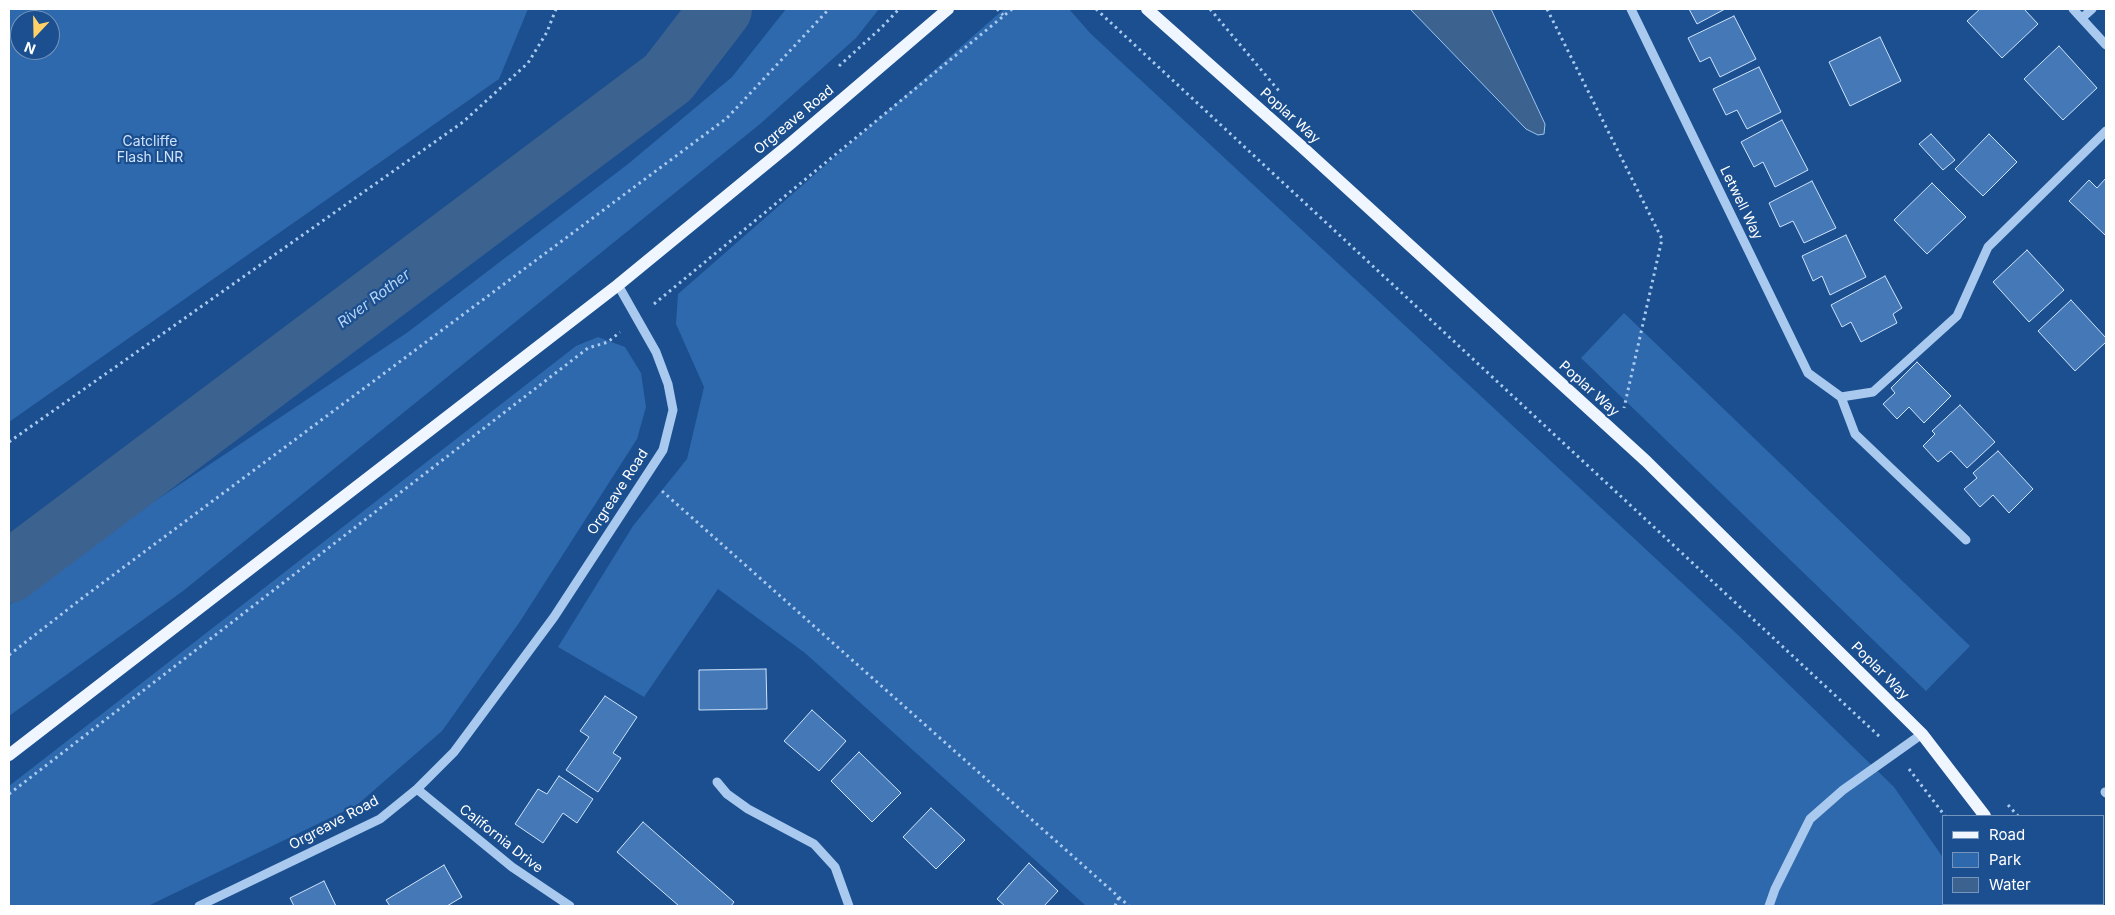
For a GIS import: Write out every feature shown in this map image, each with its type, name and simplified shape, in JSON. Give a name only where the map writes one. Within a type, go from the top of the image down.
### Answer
[{"type":"main road","name":"Orgreave Road","points":[[618,285],[790,144],[948,9]]},
{"type":"main road","name":"Poplar Way","points":[[1147,9],[1301,146],[1646,461],[1922,734],[1984,815]]},
{"type":"main road","points":[[9,755],[618,285]]},
{"type":"street","name":"Letwell Way","points":[[1631,9],[1808,373],[1841,397]]},
{"type":"street","points":[[2074,9],[2106,45]]},
{"type":"street","points":[[2082,18],[2092,9]]},
{"type":"street","points":[[1966,540],[1855,434],[1841,397],[1873,392],[1957,316],[1988,247],[2106,131]]},
{"type":"street","name":"Orgreave Road","points":[[199,906],[380,818],[417,789],[454,752],[554,617],[664,450],[673,410],[668,384],[656,352],[638,317],[618,285]]},
{"type":"street","points":[[1769,906],[1775,889],[1810,819],[1843,790],[1922,734]]},
{"type":"street","points":[[717,782],[728,794],[748,809],[814,844],[835,867],[849,906]]},
{"type":"street","name":"California Drive","points":[[417,789],[504,862],[556,899],[570,906]]},
{"type":"street","points":[[219,897],[223,906]]},
{"type":"street","points":[[550,906],[556,899]]},
{"type":"path","points":[[9,442],[463,122],[528,63],[547,32],[556,9]]},
{"type":"path","points":[[9,655],[93,590],[727,118],[829,9]]},
{"type":"path","points":[[997,9],[1003,15]]},
{"type":"path","points":[[9,794],[588,348],[608,342],[1012,9]]},
{"type":"path","points":[[1547,9],[1662,239],[1624,409]]},
{"type":"path","points":[[1098,10],[1896,752],[1945,815]]},
{"type":"path","points":[[647,477],[1129,906]]},
{"type":"path","points":[[1115,906],[1119,897]]},
{"type":"green space","name":"Catcliffe Flash LNR","points":[[9,9],[528,9],[499,79],[9,422]]},
{"type":"green space","points":[[786,9],[879,9],[856,38],[760,124],[183,591],[9,716],[9,605],[59,565],[408,332],[628,164],[732,77]]},
{"type":"green space","points":[[1004,9],[1069,9],[1090,33],[1737,634],[1894,787],[1942,856],[1942,905],[1977,906],[1086,906],[805,653],[718,589],[644,697],[558,647],[633,526],[687,459],[704,387],[676,324],[678,294]]},
{"type":"green space","points":[[1624,313],[1970,646],[1926,691],[1581,358]]},
{"type":"green space","points":[[598,337],[625,347],[641,373],[646,407],[637,439],[519,623],[442,731],[357,805],[148,906],[9,906],[9,786],[576,346]]},
{"type":"water","points":[[1410,9],[1491,9],[1545,124],[1544,134],[1538,135],[1526,129]]},
{"type":"building","points":[[1689,9],[1725,9],[1697,24]]},
{"type":"building","points":[[1980,9],[2024,9],[2038,24],[2002,58],[1967,21]]},
{"type":"building","points":[[1734,16],[1756,59],[1720,77],[1710,57],[1700,62],[1688,38]]},
{"type":"building","points":[[1880,37],[1901,81],[1850,106],[1829,62]]},
{"type":"building","points":[[2059,46],[2097,88],[2063,120],[2024,79]]},
{"type":"building","points":[[1759,67],[1781,112],[1747,129],[1737,110],[1726,115],[1713,89]]},
{"type":"building","points":[[1782,120],[1808,170],[1775,187],[1763,162],[1754,167],[1741,142]]},
{"type":"building","points":[[1931,134],[1955,160],[1943,170],[1919,144]]},
{"type":"building","points":[[1989,134],[2017,162],[1983,196],[1955,169]]},
{"type":"building","points":[[2106,178],[2105,235],[2069,201],[2089,180],[2097,188]]},
{"type":"building","points":[[1812,181],[1836,228],[1804,243],[1793,221],[1780,227],[1769,203]]},
{"type":"building","points":[[1932,183],[1966,217],[1927,254],[1894,220]]},
{"type":"building","points":[[1846,235],[1866,277],[1830,295],[1822,276],[1813,281],[1802,256]]},
{"type":"building","points":[[2027,250],[2064,290],[2029,322],[1993,282]]},
{"type":"building","points":[[1885,276],[1902,308],[1893,314],[1897,323],[1861,342],[1851,322],[1842,327],[1831,305]]},
{"type":"building","points":[[2071,300],[2106,338],[2106,342],[2075,371],[2038,331]]},
{"type":"building","points":[[1917,362],[1951,396],[1924,423],[1909,407],[1897,419],[1883,404],[1895,393],[1891,388]]},
{"type":"building","points":[[1960,405],[1995,442],[1967,468],[1951,451],[1938,462],[1923,446],[1935,434],[1932,431]]},
{"type":"building","points":[[1998,451],[2033,489],[2009,513],[1993,495],[1980,507],[1964,489],[1977,478],[1973,473]]},
{"type":"building","points":[[766,669],[767,709],[699,710],[699,670]]},
{"type":"building","points":[[605,696],[637,717],[613,753],[621,758],[598,792],[566,770],[589,737],[580,731]]},
{"type":"building","points":[[812,710],[846,741],[819,771],[784,741]]},
{"type":"building","points":[[859,752],[901,793],[872,822],[831,781]]},
{"type":"building","points":[[559,776],[593,799],[577,823],[563,813],[543,843],[515,824],[538,789],[547,794]]},
{"type":"building","points":[[931,808],[965,840],[936,869],[903,837]]},
{"type":"building","points":[[643,822],[734,902],[731,906],[679,906],[617,852]]},
{"type":"building","points":[[1029,863],[1058,891],[1044,906],[1005,906],[997,899]]},
{"type":"building","points":[[444,865],[462,897],[447,906],[390,906],[386,900]]},
{"type":"building","points":[[324,881],[336,906],[294,906],[290,898]]},
{"type":"waterway","name":"River Rother","points":[[9,572],[668,78],[721,9]]}]
